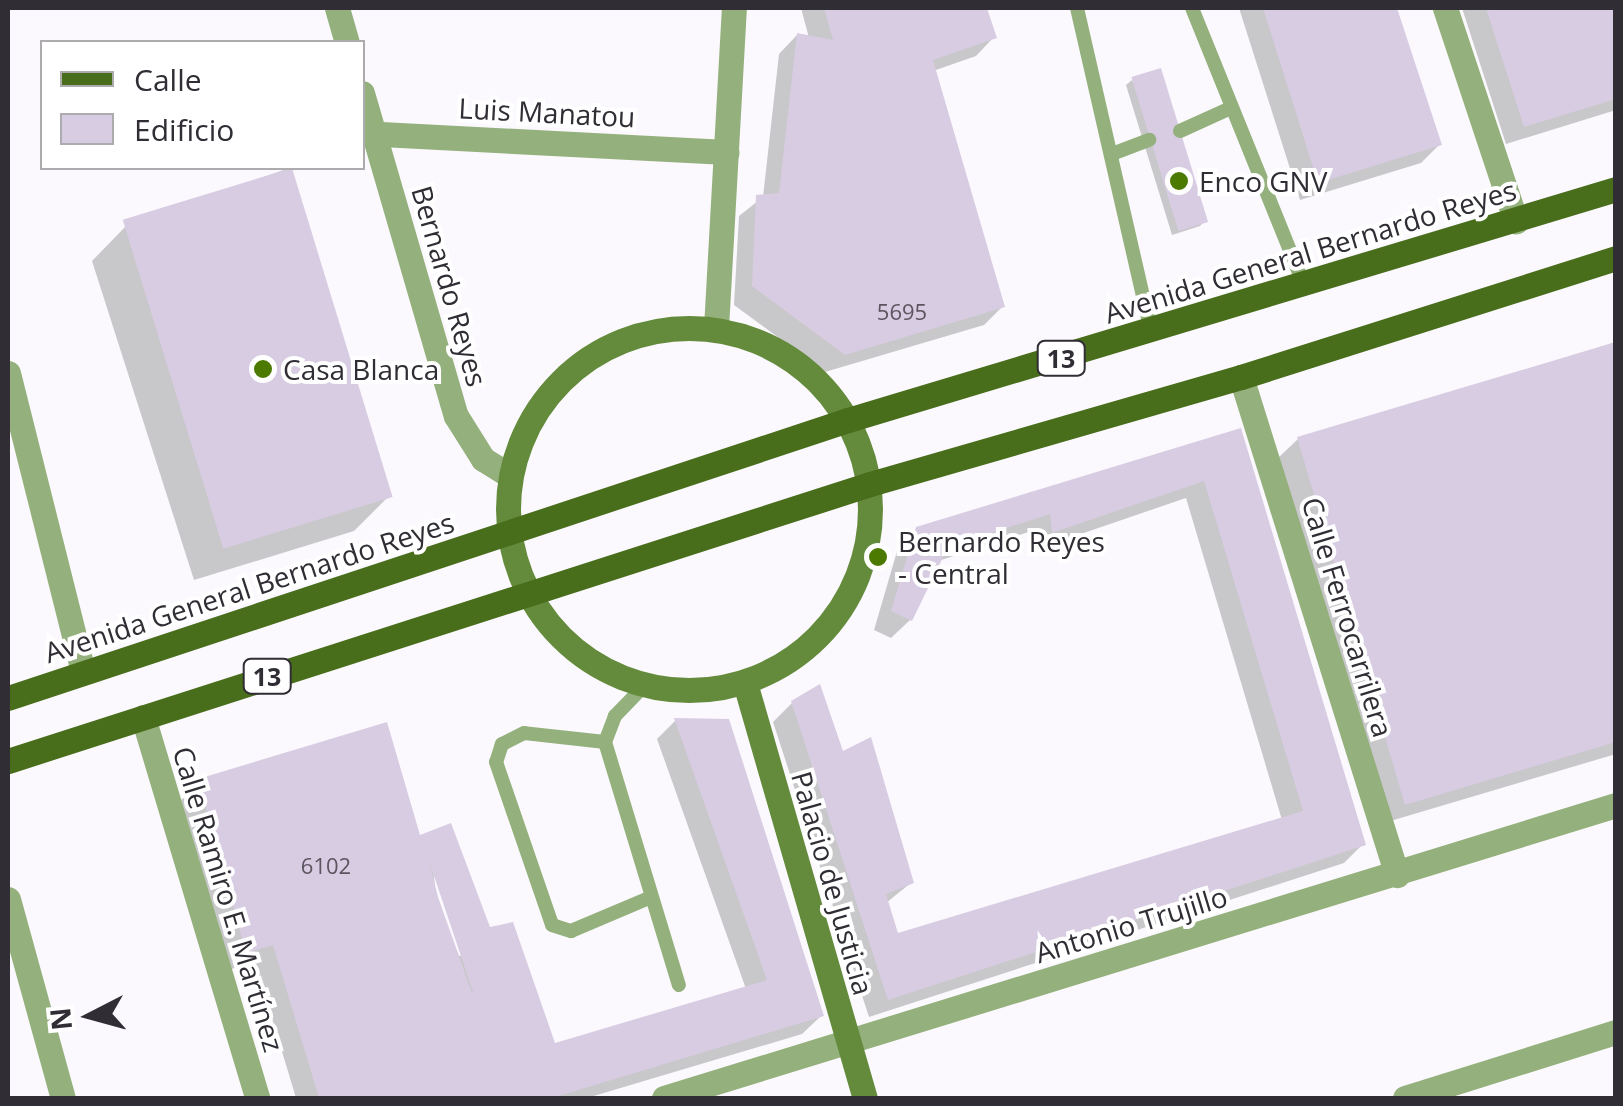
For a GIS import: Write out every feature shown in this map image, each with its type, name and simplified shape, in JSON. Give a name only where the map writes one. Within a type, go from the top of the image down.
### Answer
[{"type":"main road","name":"Avenida General Bernardo Reyes","points":[[8,698],[848,420],[1304,286],[1616,188]]},
{"type":"main road","name":"13","points":[[8,761],[870,484],[1241,377],[1616,258]]},
{"type":"street","points":[[337,8],[345,40]]},
{"type":"street","points":[[716,328],[734,8]]},
{"type":"street","points":[[1445,8],[1516,221]]},
{"type":"street","name":"Luis Manatou","points":[[369,133],[728,152]]},
{"type":"street","name":"Bernardo Reyes","points":[[369,133],[456,416],[483,459],[510,476]]},
{"type":"street","points":[[660,328],[716,328],[768,344],[814,376],[848,420],[870,484],[869,535],[846,598],[828,627],[790,661],[745,684],[694,692],[644,686],[596,666],[556,634],[527,592],[508,533],[510,476],[528,424],[576,367],[607,346],[660,328]]},
{"type":"street","points":[[8,373],[84,672]]},
{"type":"street","name":"Calle Ferrocarrilera","points":[[1241,377],[1398,874]]},
{"type":"street","name":"Palacio de Justicia","points":[[745,684],[865,1098]]},
{"type":"street","name":"Calle Ramiro E. Martínez","points":[[143,716],[257,1098]]},
{"type":"street","name":"Antonio Trujillo","points":[[664,1098],[1616,805]]},
{"type":"street","points":[[8,899],[63,1098]]},
{"type":"street","points":[[1405,1098],[1616,1032]]},
{"type":"lane","points":[[1077,8],[1151,332]]},
{"type":"lane","points":[[1192,8],[1304,286]]},
{"type":"lane","points":[[1180,131],[1231,108]]},
{"type":"lane","points":[[1112,154],[1150,140]]},
{"type":"lane","points":[[644,686],[615,716],[605,742],[649,898],[680,985]]},
{"type":"lane","points":[[605,742],[524,733],[502,744],[496,762],[552,925],[570,931],[649,898]]},
{"type":"building","points":[[824,8],[987,8],[997,38],[933,60],[1005,307],[845,355],[752,286],[756,195],[779,193],[797,33],[833,40]]},
{"type":"building","points":[[1263,8],[1397,8],[1442,145],[1318,183]]},
{"type":"building","points":[[1486,8],[1616,8],[1616,99],[1524,127]]},
{"type":"building","name":"Enco GNV","points":[[1161,68],[1208,222],[1178,231],[1131,77]]},
{"type":"building","points":[[293,170],[393,497],[223,549],[123,220]]},
{"type":"building","points":[[1616,342],[1616,742],[1405,805],[1297,437]]},
{"type":"building","points":[[1241,428],[1366,845],[888,1000],[791,701],[820,684],[843,751],[871,737],[914,883],[886,894],[898,933],[1303,811],[1204,481],[1052,533],[1050,514],[948,547],[912,621],[891,611],[916,527]]},
{"type":"building","points":[[674,718],[729,719],[824,1016],[552,1098],[319,1098],[273,945],[246,953],[198,779],[387,722],[420,835],[451,823],[490,927],[513,922],[555,1043],[767,980]],"holes":[[[429,861],[473,992],[438,897]]]},
{"type":"place","name":"Enco GNV","points":[[1179,181]]},
{"type":"place","name":"Casa Blanca","points":[[263,369]]},
{"type":"place","name":"Bernardo Reyes - Central","points":[[878,557]]}]
